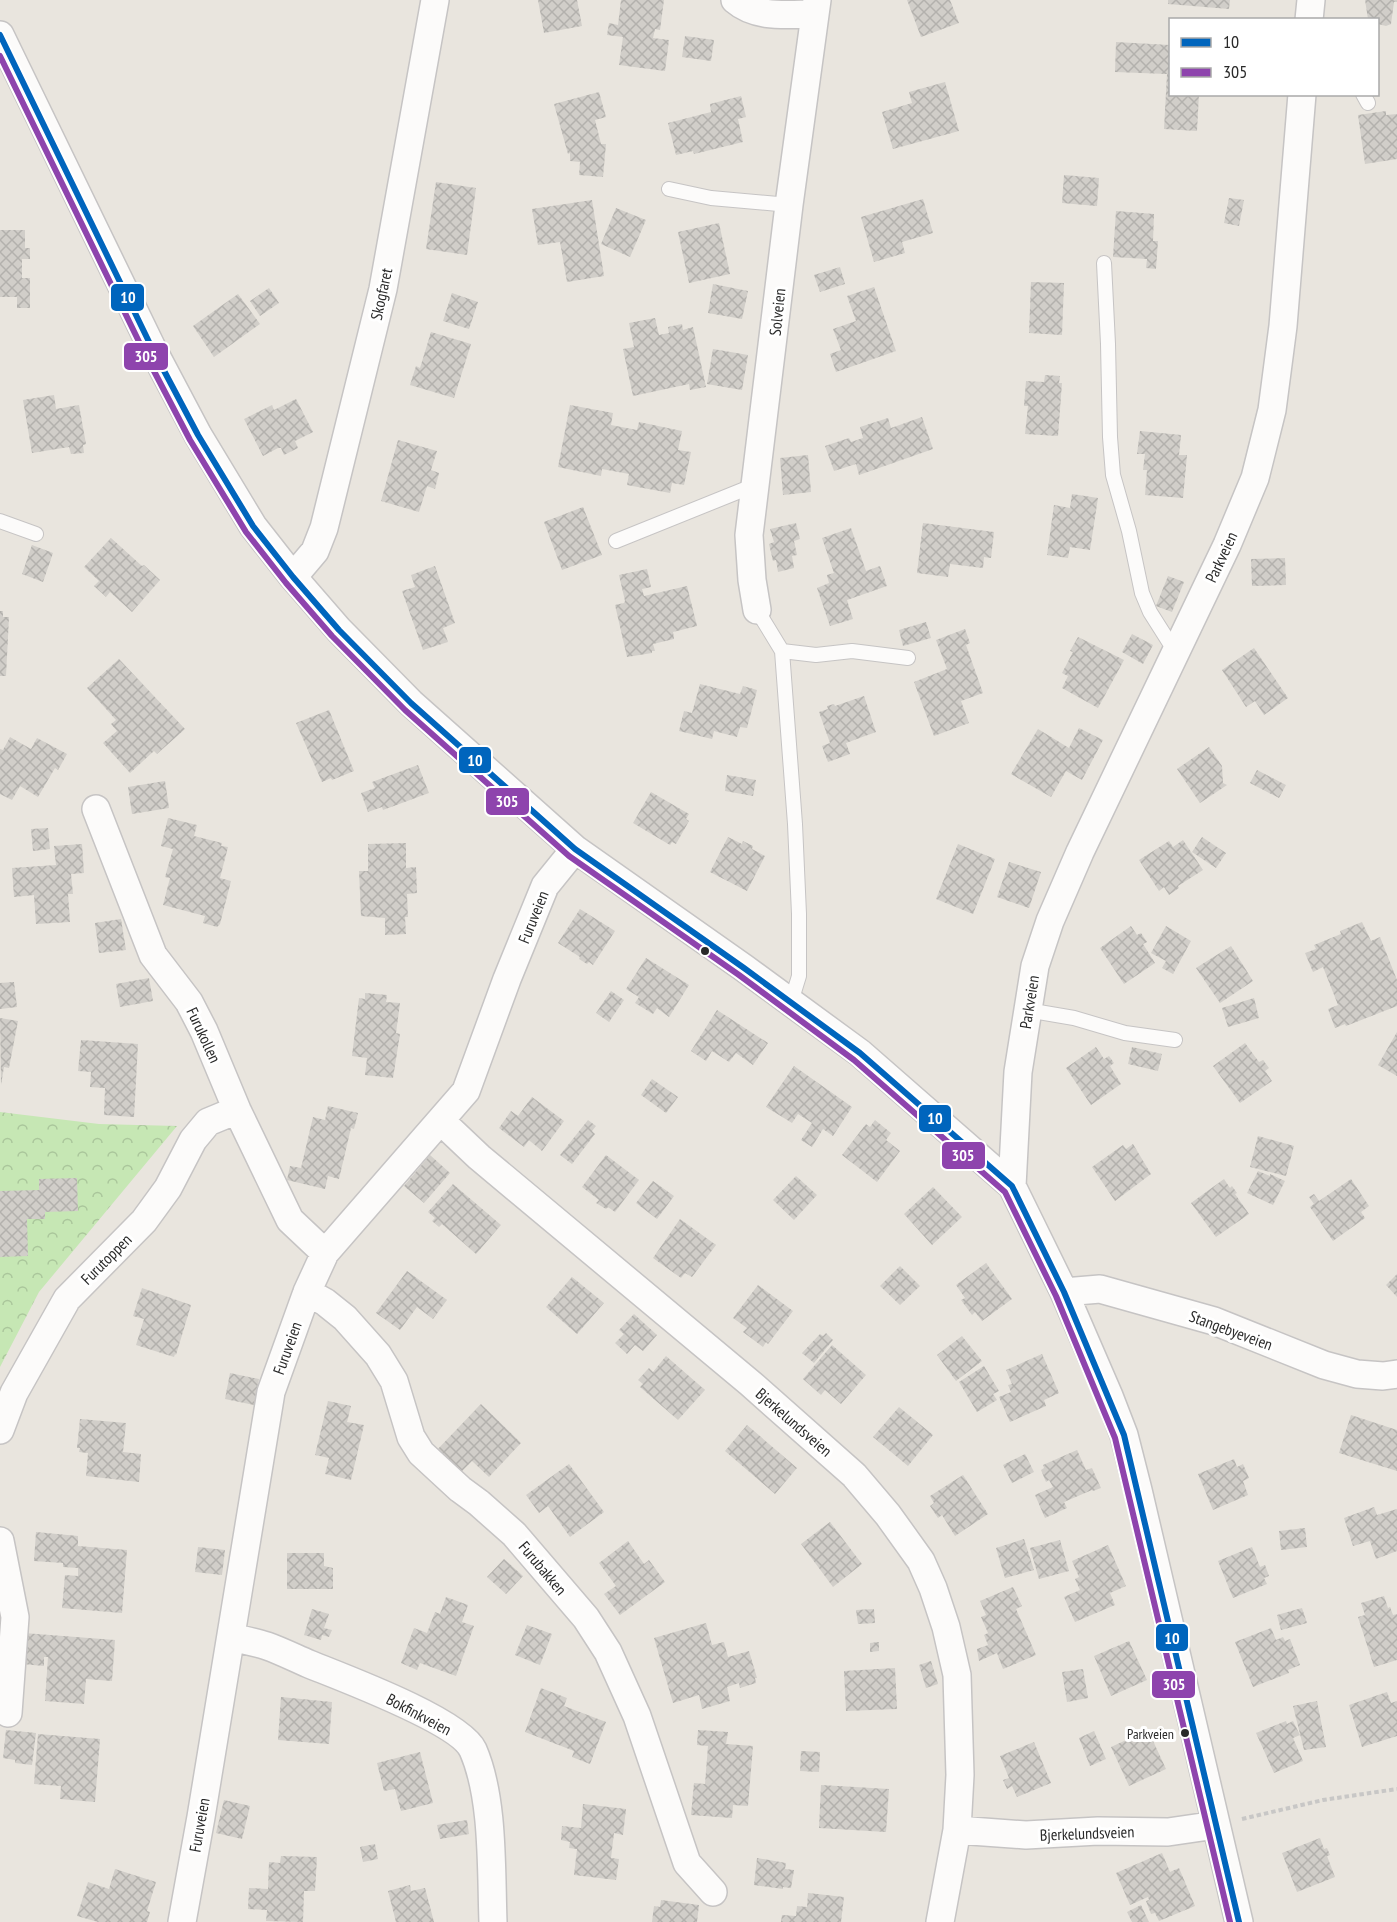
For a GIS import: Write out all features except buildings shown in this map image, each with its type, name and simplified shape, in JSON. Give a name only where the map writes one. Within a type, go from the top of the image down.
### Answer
[{"type":"street","name":"Skogfaret","points":[[293,578],[315,551],[324,528],[380,300],[435,0]]},
{"type":"street","name":"Solveien","points":[[735,0],[752,12],[773,14],[816,7],[789,205],[749,535],[752,580],[758,610]]},
{"type":"street","points":[[1309,18],[1312,0]]},
{"type":"street","points":[[1,40],[152,348],[198,435],[253,526],[293,578],[339,630],[411,703],[575,849],[860,1053],[1012,1186]]},
{"type":"street","name":"Parkveien","points":[[1239,1922],[1124,1435],[1110,1396],[1064,1292],[1012,1186],[1018,1072],[1035,966],[1050,921],[1080,852],[1227,545],[1255,478],[1272,410],[1283,326],[1302,96]]},
{"type":"street","name":"Furukollen","points":[[96,809],[153,955],[189,1002],[237,1110],[290,1220],[325,1253]]},
{"type":"street","name":"Furuveien","points":[[182,1922],[271,1392],[307,1292],[325,1253],[466,1091],[507,979],[545,886],[575,849]]},
{"type":"street","name":"Furutoppen","points":[[0,1430],[14,1393],[67,1299],[144,1221],[168,1188],[193,1140],[208,1122],[237,1110]]},
{"type":"street","name":"Bjerkelundsveien","points":[[441,1121],[479,1157],[750,1383],[854,1475],[888,1515],[921,1561],[946,1627],[957,1675],[960,1774],[957,1830],[940,1922]]},
{"type":"street","name":"Stangebyeveien","points":[[1064,1292],[1100,1289],[1214,1321],[1335,1368],[1357,1374],[1383,1377],[1397,1374]]},
{"type":"street","name":"Furubakken","points":[[307,1292],[325,1302],[345,1318],[378,1355],[394,1381],[411,1437],[421,1453],[459,1489],[479,1503],[514,1534],[586,1618],[608,1652],[637,1716],[687,1863],[713,1892]]},
{"type":"street","points":[[2,1558],[15,1617],[8,1713]]},
{"type":"street","name":"Bokfinkveien","points":[[231,1637],[265,1646],[359,1683],[453,1730],[472,1747],[482,1775],[490,1836],[493,1922]]},
{"type":"street","name":"Bjerkelundsveien","points":[[957,1830],[1026,1835],[1098,1831],[1168,1832],[1215,1826]]},
{"type":"lane","points":[[1312,0],[1322,18]]},
{"type":"lane","points":[[669,189],[711,198],[789,205]]},
{"type":"lane","points":[[1104,263],[1113,475],[1146,603],[1162,633],[1178,648]]},
{"type":"lane","points":[[616,541],[755,485]]},
{"type":"lane","points":[[0,521],[36,534]]},
{"type":"lane","points":[[758,610],[782,651],[795,824],[799,914],[799,976],[791,1002]]},
{"type":"lane","points":[[782,651],[816,655],[852,651],[908,658]]},
{"type":"lane","points":[[1027,1010],[1074,1018],[1125,1033],[1175,1040]]},
{"type":"path","points":[[1215,1826],[1323,1800],[1397,1789]]},
{"type":"green space","points":[[0,1112],[99,1124],[177,1126],[39,1292],[0,1367]]},
{"type":"transit line","name":"10","points":[[0,35],[152,348],[198,435],[253,526],[339,630],[411,703],[575,849],[860,1053],[1012,1186],[1064,1292],[1124,1435],[1239,1922]]},
{"type":"transit line","name":"305","points":[[0,56],[144,352],[190,440],[246,532],[332,636],[405,710],[569,856],[739,975],[854,1060],[1005,1192],[1056,1296],[1115,1438],[1230,1922]]},
{"type":"place","name":"Parkveien","points":[[1185,1733]]}]
